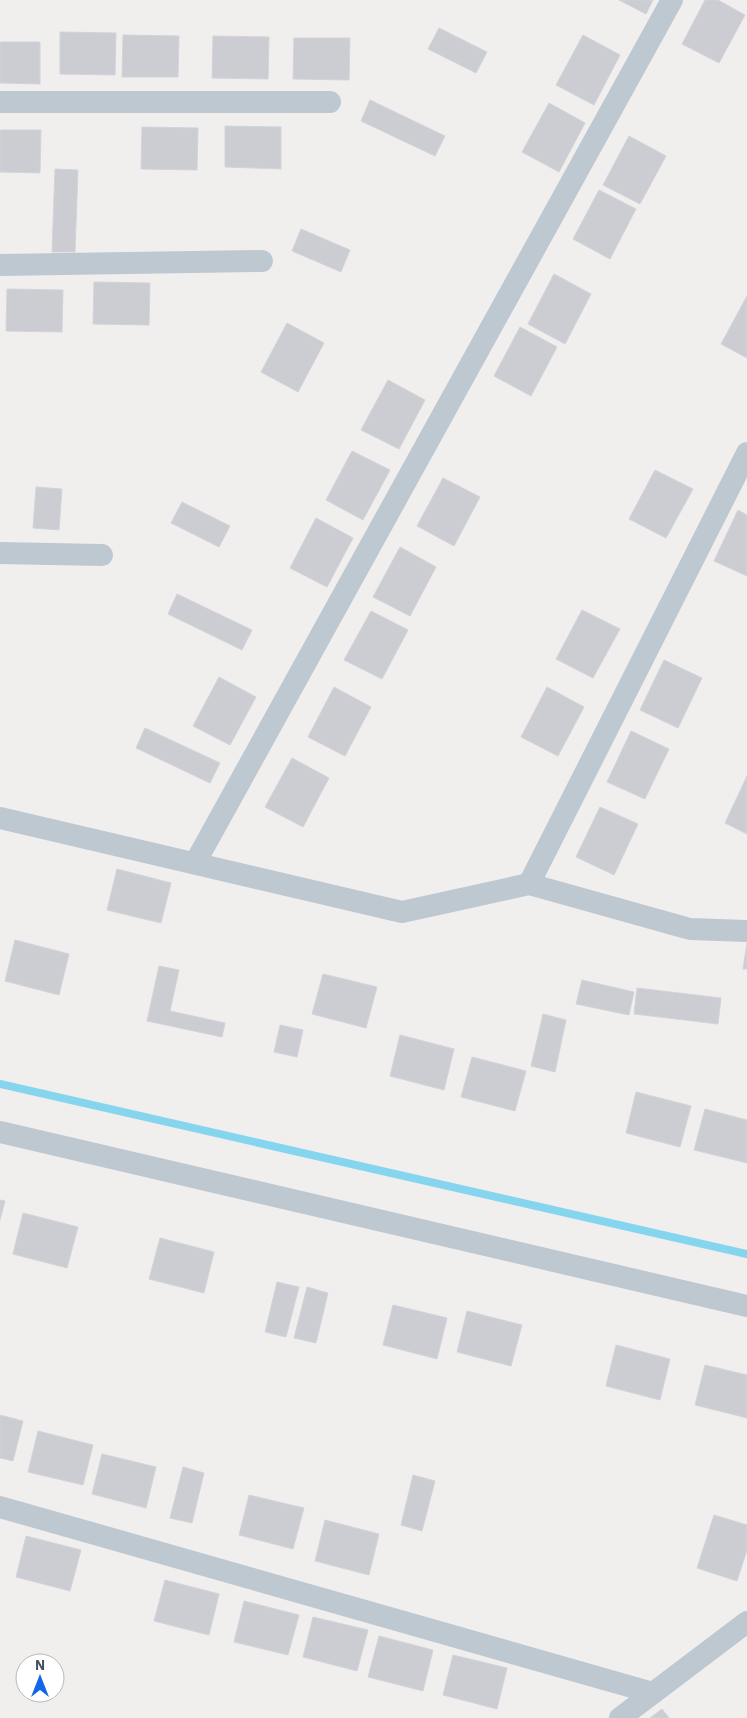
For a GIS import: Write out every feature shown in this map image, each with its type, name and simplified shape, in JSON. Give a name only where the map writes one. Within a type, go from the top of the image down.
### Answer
[{"type":"street","points":[[195,863],[672,0]]},
{"type":"street","points":[[0,102],[330,102]]},
{"type":"street","points":[[0,264],[262,261]]},
{"type":"street","points":[[529,884],[747,452]]},
{"type":"street","points":[[0,554],[102,555]]},
{"type":"street","points":[[0,818],[402,912],[529,884],[690,929],[747,931]]},
{"type":"street","points":[[0,1132],[747,1306]]},
{"type":"street","points":[[0,1507],[653,1693]]},
{"type":"street","points":[[620,1718],[747,1622]]},
{"type":"building","points":[[619,0],[653,0],[646,14]]},
{"type":"building","points":[[705,0],[718,0],[745,15],[719,63],[682,44]]},
{"type":"building","points":[[439,28],[487,52],[476,73],[428,49]]},
{"type":"building","points":[[60,32],[116,33],[115,75],[60,74]]},
{"type":"building","points":[[123,35],[179,36],[178,77],[122,77]]},
{"type":"building","points":[[583,35],[620,55],[594,105],[556,85]]},
{"type":"building","points":[[213,36],[269,37],[268,79],[212,78]]},
{"type":"building","points":[[294,38],[350,38],[349,80],[293,79]]},
{"type":"building","points":[[0,42],[40,42],[40,84],[0,83]]},
{"type":"building","points":[[370,100],[445,136],[435,156],[361,121]]},
{"type":"building","points":[[549,103],[585,123],[559,172],[522,152]]},
{"type":"building","points":[[225,126],[281,127],[281,169],[225,167]]},
{"type":"building","points":[[142,127],[198,128],[197,170],[141,169]]},
{"type":"building","points":[[0,130],[41,130],[40,173],[0,172]]},
{"type":"building","points":[[629,136],[666,156],[640,204],[603,185]]},
{"type":"building","points":[[55,169],[78,170],[75,252],[52,252]]},
{"type":"building","points":[[599,190],[636,209],[610,259],[573,239]]},
{"type":"building","points":[[301,229],[350,250],[341,272],[292,251]]},
{"type":"building","points":[[554,274],[591,294],[565,344],[528,324]]},
{"type":"building","points":[[94,282],[150,283],[149,325],[93,324]]},
{"type":"building","points":[[7,289],[63,290],[62,332],[6,331]]},
{"type":"building","points":[[747,296],[747,358],[721,344]]},
{"type":"building","points":[[287,323],[324,343],[298,392],[261,372]]},
{"type":"building","points":[[520,327],[557,347],[531,396],[494,376]]},
{"type":"building","points":[[388,380],[425,400],[399,449],[361,430]]},
{"type":"building","points":[[352,451],[390,470],[363,520],[326,500]]},
{"type":"building","points":[[655,470],[693,489],[666,538],[629,519]]},
{"type":"building","points":[[443,478],[480,497],[454,546],[417,526]]},
{"type":"building","points":[[36,487],[62,489],[59,530],[33,528]]},
{"type":"building","points":[[182,502],[230,526],[219,547],[171,523]]},
{"type":"building","points":[[738,510],[747,515],[747,576],[714,561]]},
{"type":"building","points":[[316,518],[353,538],[327,587],[290,568]]},
{"type":"building","points":[[400,547],[436,567],[410,616],[373,597]]},
{"type":"building","points":[[177,594],[252,630],[242,650],[168,614]]},
{"type":"building","points":[[582,610],[620,629],[593,678],[556,659]]},
{"type":"building","points":[[371,611],[408,630],[382,679],[344,660]]},
{"type":"building","points":[[664,660],[702,678],[678,728],[640,710]]},
{"type":"building","points":[[219,677],[256,697],[230,745],[193,726]]},
{"type":"building","points":[[334,687],[371,707],[345,756],[308,737]]},
{"type":"building","points":[[547,687],[584,707],[558,756],[521,737]]},
{"type":"building","points":[[145,728],[220,763],[210,783],[136,748]]},
{"type":"building","points":[[631,731],[669,749],[645,799],[607,782]]},
{"type":"building","points":[[292,758],[329,778],[303,827],[265,807]]},
{"type":"building","points":[[747,776],[747,834],[725,823]]},
{"type":"building","points":[[600,807],[638,824],[614,875],[576,857]]},
{"type":"building","points":[[117,869],[171,883],[161,923],[107,910]]},
{"type":"building","points":[[15,940],[69,954],[59,995],[5,981]]},
{"type":"building","points":[[747,943],[747,969],[743,969]]},
{"type":"building","points":[[159,966],[179,970],[170,1011],[225,1023],[222,1037],[147,1021]]},
{"type":"building","points":[[323,974],[377,987],[366,1028],[312,1014]]},
{"type":"building","points":[[582,980],[634,992],[629,1015],[576,1004]]},
{"type":"building","points":[[637,988],[721,998],[718,1024],[634,1014]]},
{"type":"building","points":[[543,1014],[566,1020],[555,1072],[531,1066]]},
{"type":"building","points":[[280,1025],[303,1030],[297,1057],[274,1052]]},
{"type":"building","points":[[400,1035],[454,1049],[444,1090],[390,1076]]},
{"type":"building","points":[[472,1057],[526,1071],[515,1111],[461,1097]]},
{"type":"building","points":[[636,1092],[691,1106],[680,1147],[626,1133]]},
{"type":"building","points":[[705,1109],[747,1120],[747,1163],[694,1150]]},
{"type":"building","points":[[0,1200],[5,1201],[0,1220]]},
{"type":"building","points":[[23,1213],[78,1227],[67,1268],[13,1254]]},
{"type":"building","points":[[160,1238],[214,1252],[204,1293],[149,1279]]},
{"type":"building","points":[[277,1282],[299,1287],[286,1337],[265,1332]]},
{"type":"building","points":[[307,1287],[328,1293],[316,1343],[294,1338]]},
{"type":"building","points":[[393,1305],[447,1318],[437,1359],[383,1345]]},
{"type":"building","points":[[467,1311],[522,1325],[511,1366],[457,1352]]},
{"type":"building","points":[[616,1345],[670,1359],[660,1400],[606,1386]]},
{"type":"building","points":[[705,1365],[747,1375],[747,1418],[695,1405]]},
{"type":"building","points":[[0,1415],[23,1421],[13,1461],[0,1458]]},
{"type":"building","points":[[38,1431],[93,1445],[83,1485],[28,1472]]},
{"type":"building","points":[[102,1454],[156,1467],[146,1508],[92,1494]]},
{"type":"building","points":[[183,1467],[204,1473],[192,1523],[170,1518]]},
{"type":"building","points":[[413,1475],[435,1481],[422,1531],[401,1525]]},
{"type":"building","points":[[249,1495],[304,1508],[293,1549],[239,1535]]},
{"type":"building","points":[[714,1515],[747,1525],[747,1550],[737,1581],[697,1568]]},
{"type":"building","points":[[325,1520],[379,1534],[369,1575],[315,1561]]},
{"type":"building","points":[[26,1536],[81,1550],[70,1591],[16,1577]]},
{"type":"building","points":[[165,1580],[219,1594],[209,1635],[154,1621]]},
{"type":"building","points":[[244,1601],[299,1615],[288,1655],[234,1642]]},
{"type":"building","points":[[313,1617],[368,1630],[357,1671],[303,1657]]},
{"type":"building","points":[[379,1636],[433,1650],[423,1691],[368,1677]]},
{"type":"building","points":[[453,1655],[507,1668],[497,1709],[443,1695]]},
{"type":"building","points":[[662,1709],[669,1718],[650,1718]]},
{"type":"waterway","points":[[0,1084],[747,1254]]}]
